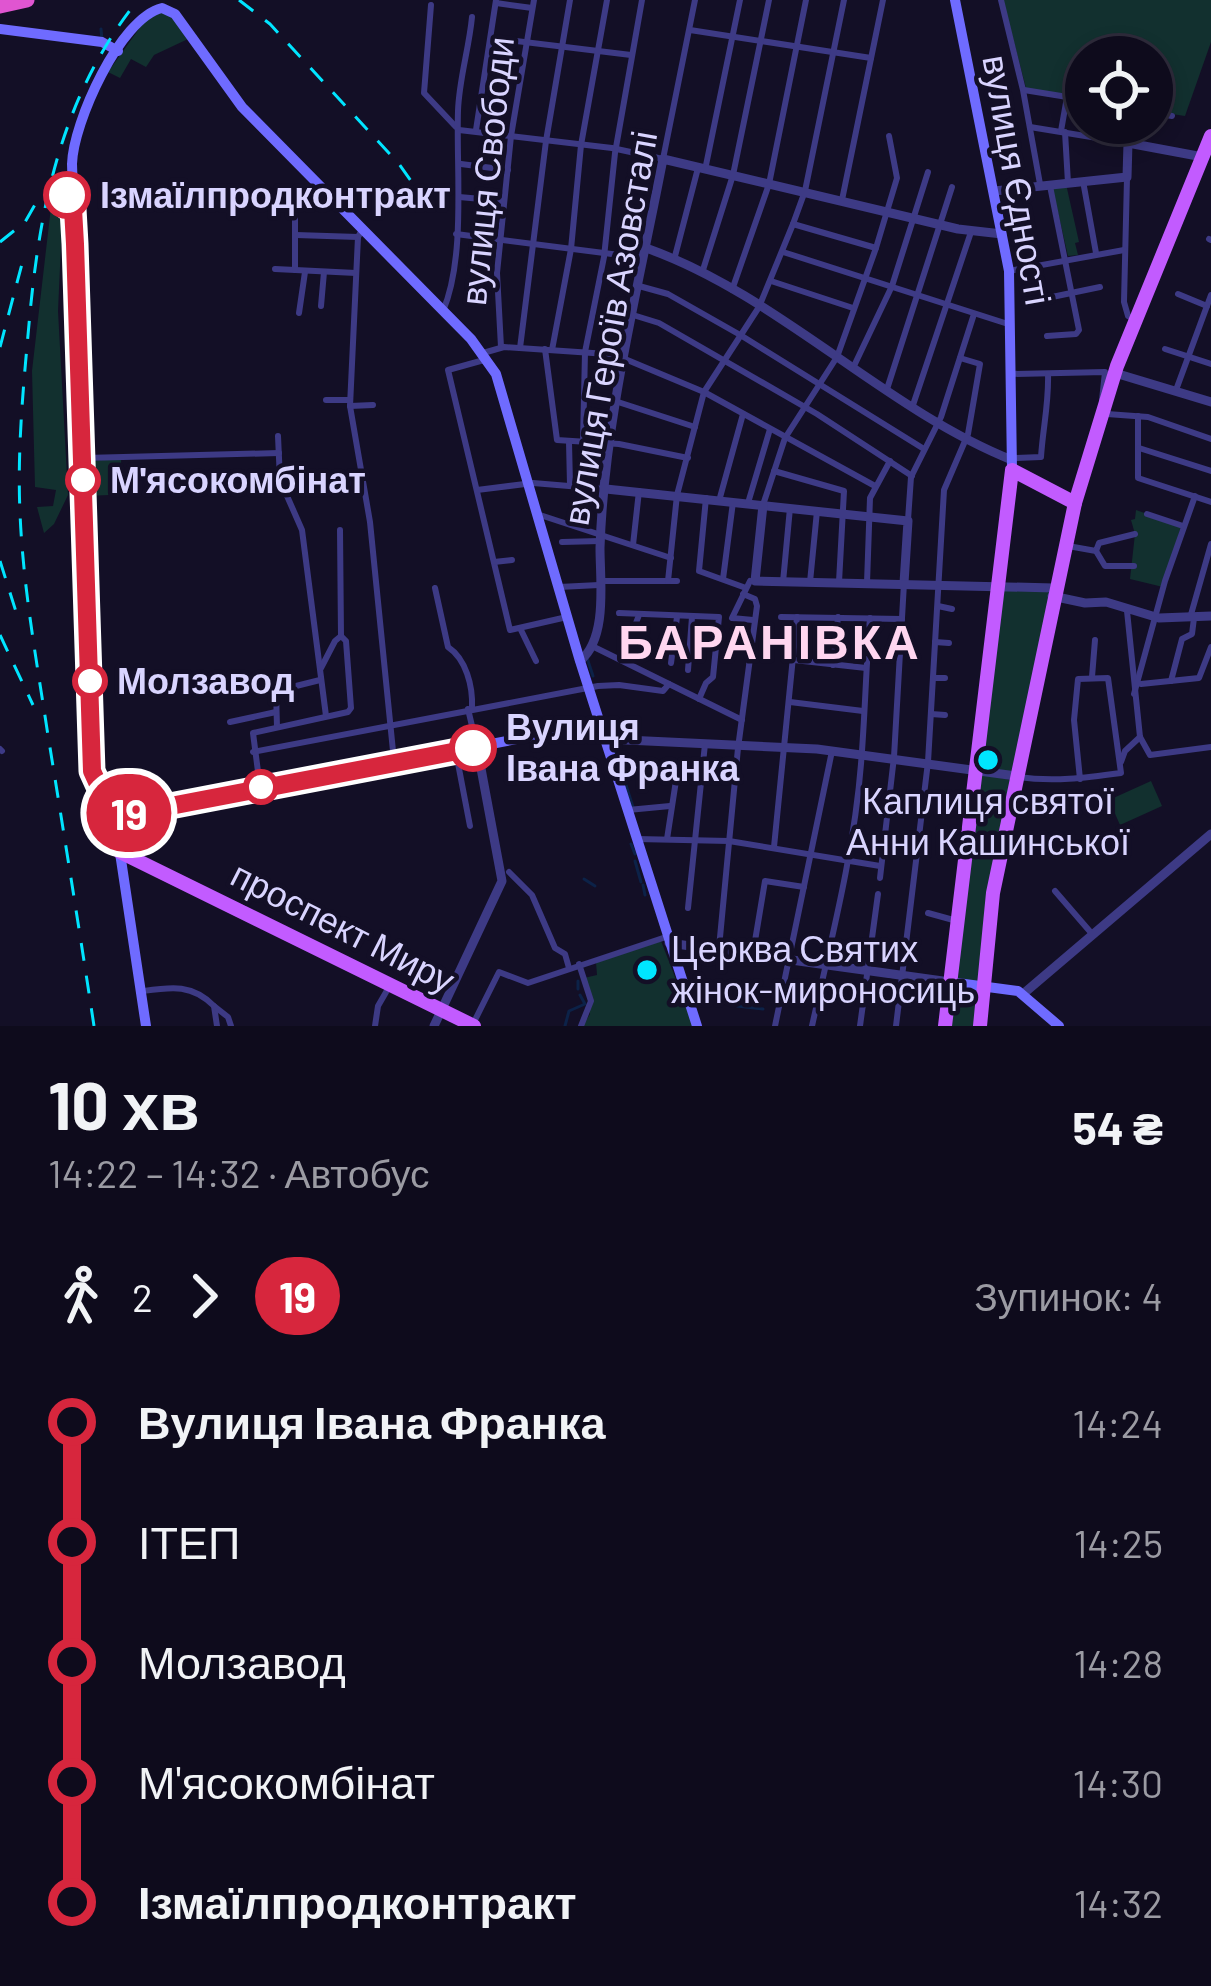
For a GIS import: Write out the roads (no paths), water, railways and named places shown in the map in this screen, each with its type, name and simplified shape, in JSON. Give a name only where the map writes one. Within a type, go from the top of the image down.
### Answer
[{"type":"main road","name":"вулиця Єдності","points":[[945,1026],[1012,463],[1009,271],[955,0]]},
{"type":"main road","points":[[146,1026],[117,832],[93,778],[73,148],[81,118],[118,51],[150,11],[162,8],[170,10],[230,94],[360,234],[485,355],[501,388],[537,514],[554,544],[559,587],[580,661],[698,1026]]},
{"type":"main road","points":[[7,15],[102,42],[118,51]]},
{"type":"main road","points":[[980,1026],[992,900],[1064,545],[1114,373],[1211,136]]},
{"type":"main road","points":[[1012,463],[1075,503]]},
{"type":"main road","points":[[584,726],[595,719],[596,708]]},
{"type":"main road","points":[[111,815],[600,723]]},
{"type":"main road","points":[[610,754],[612,743],[620,740]]},
{"type":"main road","name":"проспект Миру","points":[[120,852],[473,1026]]},
{"type":"main road","points":[[950,982],[1028,990],[1034,1004],[1059,1026]]},
{"type":"street","points":[[520,348],[570,0]]},
{"type":"street","points":[[607,0],[580,145],[571,249],[549,349],[555,436],[559,441],[611,444],[688,458]]},
{"type":"street","points":[[583,442],[585,352],[605,252],[616,149],[642,0]]},
{"type":"street","name":"вулиця Героїв Азовсталі","points":[[592,646],[611,444],[695,0]]},
{"type":"street","points":[[674,260],[702,169],[740,0]]},
{"type":"street","points":[[702,272],[733,175],[769,0]]},
{"type":"street","points":[[732,290],[769,184],[806,0]]},
{"type":"street","points":[[559,587],[673,581],[670,558],[677,495],[704,392],[759,307],[805,191],[844,0]]},
{"type":"street","points":[[842,200],[883,0]]},
{"type":"street","points":[[1000,0],[1079,332],[1047,336]]},
{"type":"street","points":[[476,130],[496,2],[533,4]]},
{"type":"street","name":"вулиця Свободи","points":[[500,347],[496,279],[511,136],[533,4]]},
{"type":"street","points":[[431,5],[424,93],[459,130],[616,149],[939,225],[1002,234]]},
{"type":"street","points":[[443,311],[456,234],[460,87],[472,17]]},
{"type":"street","points":[[690,29],[871,58]]},
{"type":"street","points":[[492,38],[632,55]]},
{"type":"street","points":[[1023,90],[1065,97]]},
{"type":"street","points":[[1065,114],[1068,183]]},
{"type":"street","points":[[1030,127],[1063,131]]},
{"type":"street","points":[[753,620],[732,618],[749,586],[763,505],[785,438],[837,357],[876,248],[897,178],[889,136]]},
{"type":"street","points":[[1128,144],[1124,305],[1135,319]]},
{"type":"street","points":[[1138,144],[1207,151]]},
{"type":"street","points":[[461,164],[508,170]]},
{"type":"street","points":[[853,368],[892,286],[928,172]]},
{"type":"street","points":[[994,190],[1127,177]]},
{"type":"street","points":[[1083,181],[1096,253]]},
{"type":"street","points":[[887,389],[952,187]]},
{"type":"street","points":[[459,196],[505,201]]},
{"type":"street","points":[[295,210],[295,270]]},
{"type":"street","points":[[793,224],[876,248]]},
{"type":"street","points":[[913,405],[971,232]]},
{"type":"street","points":[[296,235],[360,234],[350,403],[394,761]]},
{"type":"street","points":[[456,234],[674,260],[732,290],[1012,463],[1041,457],[1043,417],[1049,406],[1048,374]]},
{"type":"street","points":[[1009,271],[1124,250]]},
{"type":"street","points":[[783,252],[1011,324]]},
{"type":"street","points":[[275,269],[356,273]]},
{"type":"street","points":[[960,271],[971,274]]},
{"type":"street","points":[[299,313],[305,272]]},
{"type":"street","points":[[321,306],[324,272]]},
{"type":"street","points":[[771,280],[854,308]]},
{"type":"street","points":[[639,286],[668,294],[742,336],[924,449]]},
{"type":"street","points":[[1052,298],[1100,287]]},
{"type":"street","points":[[1178,295],[1207,306]]},
{"type":"street","points":[[1177,390],[1211,295]]},
{"type":"street","points":[[880,878],[894,760],[912,476],[938,420],[974,314]]},
{"type":"street","points":[[633,315],[659,323],[804,406],[912,476]]},
{"type":"street","points":[[1201,320],[1211,324]]},
{"type":"street","points":[[567,616],[510,630],[448,370],[500,347],[626,357],[704,392],[875,485]]},
{"type":"street","points":[[1166,349],[1211,364]]},
{"type":"street","points":[[896,1026],[928,765],[944,490],[967,436],[980,364],[959,358]]},
{"type":"street","points":[[1012,374],[1106,373],[1100,395],[1104,408],[1211,439]]},
{"type":"street","points":[[1114,373],[1211,402]]},
{"type":"street","points":[[326,400],[374,405]]},
{"type":"street","points":[[618,402],[695,427]]},
{"type":"street","points":[[719,500],[743,414]]},
{"type":"street","points":[[1138,416],[1138,478],[1211,502]]},
{"type":"street","points":[[748,503],[770,429]]},
{"type":"street","points":[[278,436],[280,480],[302,530],[326,716]]},
{"type":"street","points":[[569,442],[570,485]]},
{"type":"street","points":[[1139,448],[1211,470]]},
{"type":"street","points":[[82,458],[279,453]]},
{"type":"street","points":[[867,583],[875,485],[890,461]]},
{"type":"street","points":[[774,471],[844,491],[839,583]]},
{"type":"street","points":[[329,489],[363,481]]},
{"type":"street","points":[[477,490],[528,483],[570,485],[908,521]]},
{"type":"street","points":[[632,545],[639,491]]},
{"type":"street","points":[[1134,694],[1195,496]]},
{"type":"street","points":[[706,498],[699,571],[735,584],[998,586],[1053,592],[1085,603],[1106,602],[1156,617],[1211,616]]},
{"type":"street","points":[[723,579],[733,502]]},
{"type":"street","points":[[783,582],[790,508]]},
{"type":"street","points":[[810,582],[817,511]]},
{"type":"street","points":[[537,514],[670,558]]},
{"type":"street","points":[[1147,514],[1184,526]]},
{"type":"street","points":[[184,690],[276,691],[320,676],[341,636],[340,530]]},
{"type":"street","points":[[1096,551],[1099,542],[1135,535]]},
{"type":"street","points":[[554,544],[601,538]]},
{"type":"street","points":[[1172,681],[1182,639],[1192,634],[1211,544]]},
{"type":"street","points":[[1064,545],[1096,551],[1105,566],[1134,566]]},
{"type":"street","points":[[494,562],[512,560]]},
{"type":"street","points":[[719,948],[757,602],[749,586]]},
{"type":"street","points":[[434,1026],[502,881],[470,708],[472,694],[460,656],[447,643],[436,588]]},
{"type":"street","points":[[938,606],[952,610]]},
{"type":"street","points":[[1127,611],[1140,737],[1150,755],[1211,747]]},
{"type":"street","points":[[619,614],[719,618],[713,677],[699,699]]},
{"type":"street","points":[[622,660],[639,615]]},
{"type":"street","points":[[781,616],[902,619]]},
{"type":"street","points":[[671,663],[677,617]]},
{"type":"street","points":[[688,670],[692,617]]},
{"type":"street","points":[[774,848],[797,617]]},
{"type":"street","points":[[833,665],[838,617]]},
{"type":"street","points":[[812,1026],[847,860],[861,755],[870,618]]},
{"type":"street","points":[[521,630],[536,662]]},
{"type":"street","points":[[260,788],[253,733],[350,710],[346,641],[341,636]]},
{"type":"street","points":[[1092,677],[1095,640]]},
{"type":"street","points":[[935,642],[949,643]]},
{"type":"street","points":[[580,661],[592,646],[742,720]]},
{"type":"street","points":[[1138,685],[1200,677],[1211,647]]},
{"type":"street","points":[[794,660],[866,668]]},
{"type":"street","points":[[933,678],[945,678]]},
{"type":"street","points":[[1080,779],[1075,704],[1079,678],[1110,680],[1120,768]]},
{"type":"street","points":[[253,752],[470,708],[620,685],[663,691],[669,684]]},
{"type":"street","points":[[276,691],[277,727]]},
{"type":"street","points":[[790,701],[863,711]]},
{"type":"street","points":[[230,722],[276,712]]},
{"type":"street","points":[[931,714],[944,715]]},
{"type":"street","points":[[1120,768],[1125,751],[1140,737]]},
{"type":"street","points":[[605,739],[832,751],[1046,781],[1080,779],[1120,768]]},
{"type":"street","points":[[688,908],[705,743]]},
{"type":"street","points":[[456,751],[470,826]]},
{"type":"street","points":[[775,1026],[832,751]]},
{"type":"street","points":[[667,838],[676,774]]},
{"type":"street","points":[[97,795],[102,839],[120,852]]},
{"type":"street","points":[[628,810],[670,806]]},
{"type":"street","points":[[98,822],[101,814],[111,815]]},
{"type":"street","points":[[102,839],[112,842],[117,832]]},
{"type":"street","points":[[1028,990],[1211,834]]},
{"type":"street","points":[[637,839],[729,841],[880,866]]},
{"type":"street","points":[[509,872],[532,895],[569,968]]},
{"type":"street","points":[[753,953],[765,881],[804,887]]},
{"type":"street","points":[[1055,891],[1093,935]]},
{"type":"street","points":[[860,1026],[878,894]]},
{"type":"street","points":[[928,914],[957,921]]},
{"type":"street","points":[[473,1026],[499,972],[524,983],[668,940],[950,982]]},
{"type":"street","points":[[578,964],[591,1001],[581,1026]]},
{"type":"street","points":[[375,1026],[378,1006],[390,984]]},
{"type":"street","points":[[141,991],[181,986],[196,991],[228,1017],[231,1026]]},
{"type":"street","points":[[214,1006],[217,1026]]},
{"type":"waterway","points":[[101,29],[102,40]]},
{"type":"waterway","points":[[587,658],[593,676]]},
{"type":"waterway","points":[[605,719],[610,733]]},
{"type":"waterway","points":[[614,748],[633,807]]},
{"type":"waterway","points":[[631,844],[635,854]]},
{"type":"waterway","points":[[635,861],[641,882]]},
{"type":"waterway","points":[[584,879],[595,886]]},
{"type":"waterway","points":[[643,885],[645,895]]},
{"type":"waterway","points":[[578,981],[578,989]]},
{"type":"waterway","points":[[565,1026],[569,1011],[585,1004],[580,995]]},
{"type":"waterway","points":[[737,1006],[763,1009]]},
{"type":"railway","points":[[94,1026],[27,594],[20,438],[35,271],[49,188],[91,72],[138,0]]},
{"type":"railway","points":[[239,0],[270,24],[399,164],[436,216]]},
{"type":"railway","points":[[0,242],[25,222],[40,196]]},
{"type":"railway","points":[[0,347],[23,260]]},
{"type":"railway","points":[[0,561],[18,618]]},
{"type":"railway","points":[[0,635],[33,705]]},
{"type":"place","name":"Ізмаїлпродконтракт","points":[[67,195]]},
{"type":"place","name":"М'ясокомбінат","points":[[83,480]]},
{"type":"place","name":"Молзавод","points":[[90,681]]},
{"type":"place","name":"Вулиця Івана Франка","points":[[473,748]]},
{"type":"place","name":"Каплиця cвятої Анни Кашинської","points":[[988,760]]},
{"type":"place","name":"Церква Святих жінок-мироносиць","points":[[647,970]]},
{"type":"district","name":"БАРАНІВКА","points":[[770,642]]}]
